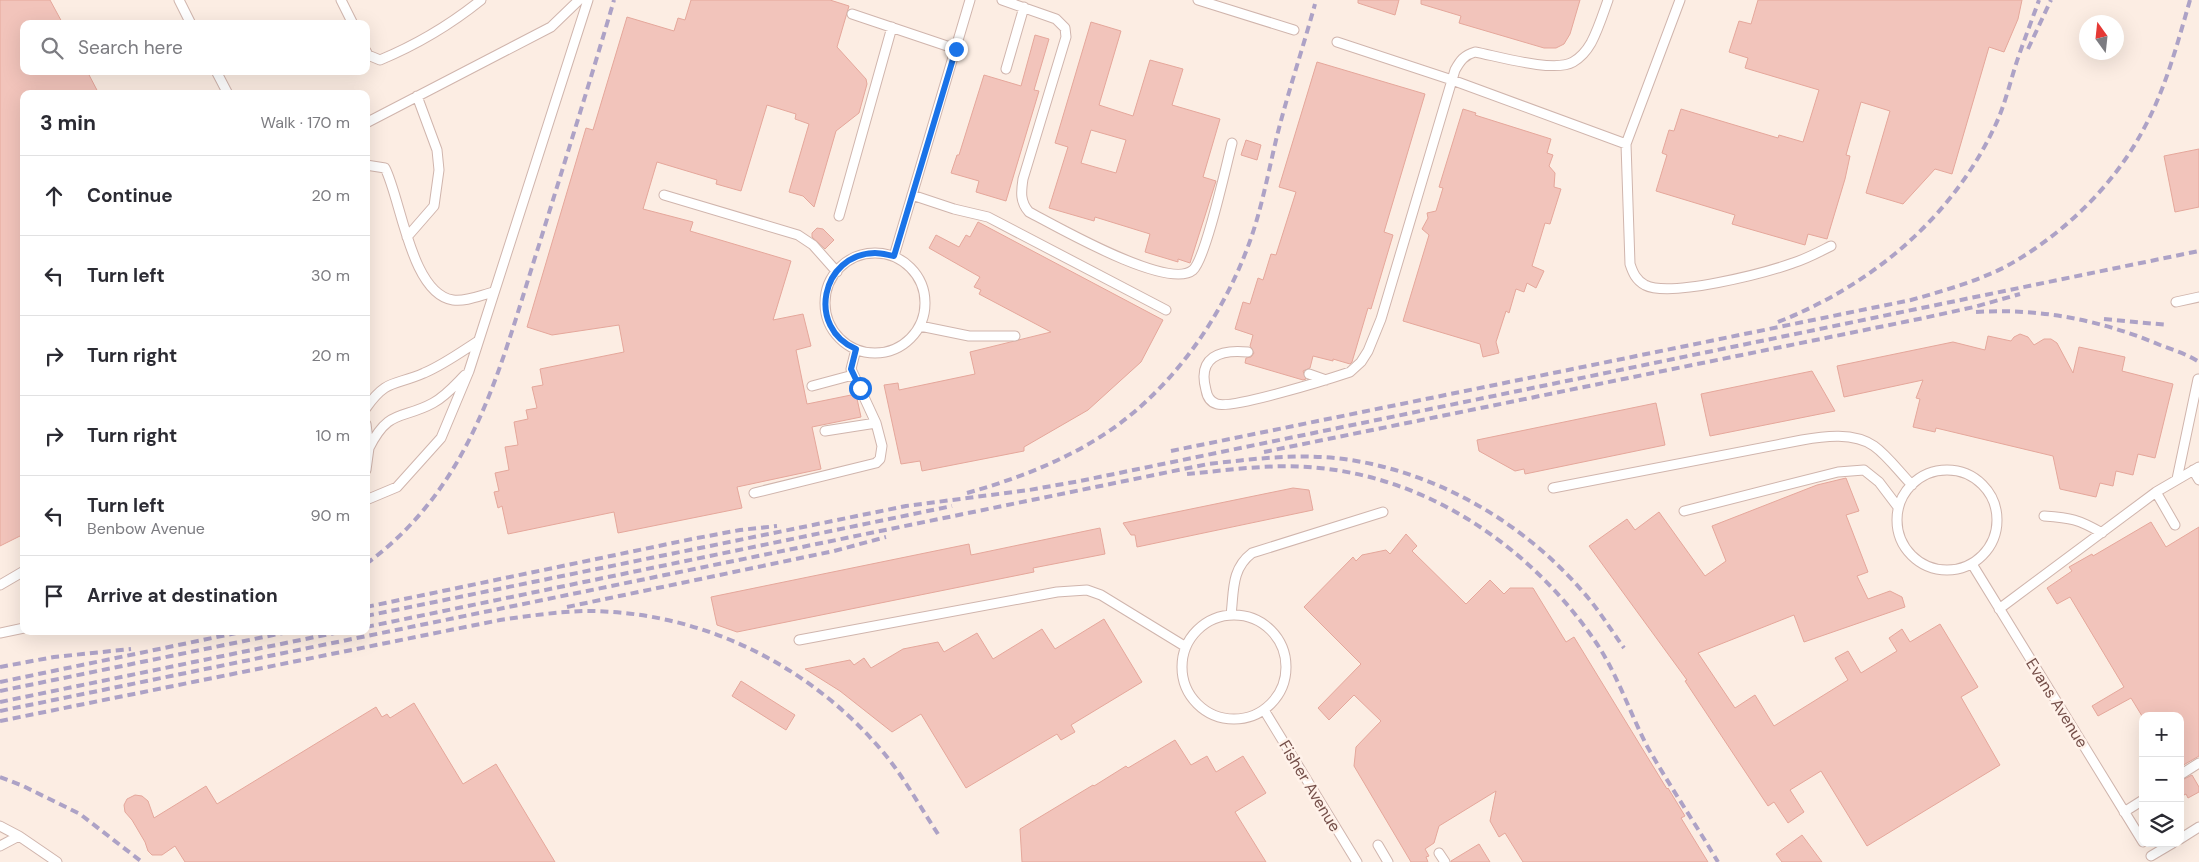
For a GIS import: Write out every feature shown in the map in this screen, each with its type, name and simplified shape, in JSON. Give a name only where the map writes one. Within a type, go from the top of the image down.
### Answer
[{"type":"lane","points":[[179,0],[189,20]]},
{"type":"lane","points":[[340,0],[351,20]]},
{"type":"lane","points":[[370,56],[380,60],[401,51],[456,20],[481,0]]},
{"type":"lane","points":[[370,120],[551,27],[579,0]]},
{"type":"lane","points":[[370,498],[397,487],[441,438],[469,371],[588,0]]},
{"type":"lane","points":[[894,256],[970,0]]},
{"type":"lane","points":[[1002,0],[1062,23],[1065,28],[1066,37],[1022,179],[1022,197],[1024,206],[1029,212],[1116,257],[1159,271],[1185,274],[1198,263],[1205,245],[1232,143]]},
{"type":"lane","points":[[1198,0],[1294,30]]},
{"type":"lane","points":[[1248,352],[1230,350],[1219,354],[1208,362],[1203,372],[1206,393],[1210,400],[1217,404],[1238,403],[1326,380],[1350,372],[1356,367],[1368,351],[1375,335],[1452,80],[1460,61],[1467,54],[1475,52],[1546,66],[1560,66],[1572,63],[1581,56],[1591,43],[1608,0]]},
{"type":"lane","points":[[1680,0],[1626,144],[1630,264],[1633,274],[1647,286],[1662,288],[1708,284],[1794,263],[1831,246]]},
{"type":"lane","points":[[1006,69],[1024,8]]},
{"type":"lane","points":[[852,14],[956,49]]},
{"type":"lane","points":[[839,216],[892,27]]},
{"type":"lane","points":[[1337,42],[1452,80],[1626,144]]},
{"type":"lane","points":[[218,75],[226,90]]},
{"type":"lane","points":[[407,237],[434,206],[440,170],[437,150],[417,96]]},
{"type":"lane","points":[[370,166],[385,168],[407,237],[423,276],[442,298],[460,301],[494,292]]},
{"type":"lane","points":[[664,195],[798,235],[813,245],[837,272]]},
{"type":"lane","points":[[912,195],[954,209],[988,217],[1166,310]]},
{"type":"lane","points":[[876,253],[894,256],[910,266],[921,282],[926,299],[920,326],[915,334],[901,346],[883,353],[865,352],[848,345],[834,332],[826,316],[825,297],[830,280],[837,272],[842,265],[858,256],[876,253]]},
{"type":"lane","points":[[2176,302],[2199,297]]},
{"type":"lane","points":[[920,326],[969,336],[1015,336]]},
{"type":"lane","points":[[370,402],[377,392],[394,382],[424,373],[478,342]]},
{"type":"lane","points":[[754,494],[876,463],[880,459],[882,452],[876,422],[851,369],[856,349]]},
{"type":"lane","points":[[370,446],[375,437],[390,420],[398,415],[432,404],[445,396],[469,371]]},
{"type":"lane","points":[[1309,374],[1326,380]]},
{"type":"lane","points":[[812,386],[853,375]]},
{"type":"lane","points":[[2177,479],[2198,379]]},
{"type":"lane","points":[[825,431],[876,422]]},
{"type":"lane","points":[[1553,488],[1802,440],[1836,437],[1850,438],[1874,446],[1912,485]]},
{"type":"lane","points":[[1999,609],[2156,492],[2196,468],[2199,480]]},
{"type":"lane","points":[[1684,511],[1838,472],[1864,470],[1878,482],[1898,508]]},
{"type":"lane","points":[[1948,470],[1964,473],[1978,481],[1990,493],[1996,506],[1997,525],[1993,541],[1984,554],[1972,564],[1953,570],[1939,570],[1922,564],[1911,556],[1901,541],[1897,525],[1898,508],[1905,493],[1912,485],[1929,473],[1948,470]]},
{"type":"lane","points":[[2156,492],[2176,525]]},
{"type":"lane","points":[[1232,615],[1237,569],[1242,560],[1252,553],[1383,512]]},
{"type":"lane","points":[[2044,516],[2079,520],[2102,533]]},
{"type":"lane","name":"Evans Avenue","points":[[1972,564],[2139,836]]},
{"type":"lane","points":[[0,585],[20,574]]},
{"type":"lane","points":[[799,640],[1057,592],[1087,590],[1101,595],[1186,646]]},
{"type":"lane","points":[[1232,615],[1250,617],[1268,627],[1279,641],[1286,659],[1285,680],[1279,694],[1264,710],[1249,718],[1234,720],[1218,718],[1200,708],[1188,695],[1181,675],[1182,655],[1186,646],[1190,637],[1202,625],[1216,618],[1232,615]]},
{"type":"lane","points":[[0,634],[20,629]]},
{"type":"lane","name":"Fisher Avenue","points":[[1264,710],[1356,862]]},
{"type":"lane","points":[[2184,772],[2199,763]]},
{"type":"lane","points":[[2124,812],[2140,802]]},
{"type":"lane","points":[[0,826],[20,836],[57,862]]},
{"type":"lane","points":[[2184,836],[2199,827]]},
{"type":"lane","points":[[0,846],[20,836]]},
{"type":"lane","points":[[1378,845],[1388,862]]},
{"type":"lane","name":"Evans Avenue","points":[[2146,847],[2153,859]]},
{"type":"lane","points":[[2153,859],[2168,847]]},
{"type":"lane","points":[[1440,853],[1445,862]]},
{"type":"building","points":[[0,0],[50,0],[61,20],[20,20],[20,75],[89,75],[97,90],[20,90],[20,536],[0,546]]},
{"type":"building","points":[[691,0],[830,0],[849,6],[837,47],[866,79],[867,84],[859,113],[836,131],[814,207],[803,196],[789,192],[809,124],[795,119],[796,114],[767,105],[741,191],[716,184],[717,180],[657,162],[643,209],[693,222],[690,231],[791,261],[773,320],[803,314],[811,346],[796,350],[807,404],[856,394],[861,417],[812,427],[821,469],[737,487],[742,508],[618,533],[614,512],[508,534],[502,506],[498,508],[494,492],[499,491],[495,473],[509,470],[505,447],[518,445],[514,422],[528,419],[526,410],[537,408],[532,387],[543,385],[540,369],[624,352],[619,325],[552,335],[527,327],[586,128],[593,130],[627,17],[674,31],[678,18],[685,20]]},
{"type":"building","points":[[1358,0],[1399,0],[1395,15],[1358,3]]},
{"type":"building","points":[[1421,0],[1580,0],[1570,34],[1564,44],[1556,48],[1544,48],[1459,23],[1461,16],[1421,4]]},
{"type":"building","points":[[1758,0],[2022,0],[2018,19],[2004,52],[1989,47],[1952,174],[1935,169],[1903,204],[1866,193],[1890,111],[1861,102],[1846,155],[1850,156],[1845,179],[1827,239],[1808,234],[1805,245],[1732,224],[1735,215],[1656,191],[1667,155],[1662,153],[1669,130],[1674,131],[1681,109],[1778,138],[1779,135],[1803,142],[1819,90],[1745,68],[1748,58],[1729,52],[1739,21],[1751,24]]},
{"type":"building","points":[[1091,22],[1121,31],[1099,105],[1133,116],[1150,60],[1183,69],[1172,105],[1220,119],[1203,177],[1216,181],[1190,263],[1178,259],[1178,262],[1145,252],[1150,234],[1095,217],[1094,221],[1049,208],[1068,147],[1055,143]],"holes":[[[1091,130],[1126,140],[1116,173],[1081,163]]]},
{"type":"building","points":[[1035,35],[1049,39],[1034,90],[1039,91],[1006,201],[976,192],[979,181],[951,173],[957,155],[959,155],[984,75],[1021,86]]},
{"type":"building","points":[[1317,62],[1425,94],[1384,232],[1393,235],[1371,309],[1368,308],[1352,362],[1350,364],[1313,356],[1310,368],[1303,371],[1306,379],[1303,380],[1245,363],[1246,358],[1251,357],[1254,353],[1250,346],[1253,335],[1235,329],[1243,302],[1250,304],[1258,278],[1263,280],[1271,254],[1276,255],[1296,192],[1279,187]]},
{"type":"building","points":[[1463,109],[1476,113],[1475,115],[1551,139],[1547,153],[1553,155],[1549,166],[1555,173],[1554,187],[1561,189],[1550,224],[1545,223],[1532,266],[1544,271],[1536,288],[1527,283],[1524,292],[1516,289],[1509,313],[1506,311],[1496,342],[1499,353],[1483,357],[1480,344],[1403,321],[1429,235],[1422,229],[1428,218],[1427,213],[1436,211],[1443,188],[1439,187]]},
{"type":"building","points":[[1246,140],[1261,145],[1257,160],[1241,155]]},
{"type":"building","points":[[2199,149],[2199,207],[2175,212],[2164,156]]},
{"type":"building","points":[[978,222],[1163,320],[1141,362],[1088,410],[1024,447],[1024,451],[922,471],[920,461],[901,464],[884,385],[898,383],[899,390],[975,374],[970,352],[1051,332],[979,294],[981,290],[974,287],[980,277],[929,248],[936,235],[959,247],[966,235],[970,237]]},
{"type":"building","points":[[817,228],[823,229],[834,240],[825,249],[812,237],[812,233]]},
{"type":"building","points":[[2020,334],[2028,337],[2034,345],[2044,339],[2051,339],[2057,343],[2073,373],[2079,347],[2125,357],[2122,371],[2173,384],[2155,458],[2138,454],[2133,475],[2116,471],[2113,486],[2100,483],[2096,497],[2060,489],[2053,456],[1936,428],[1935,432],[1913,427],[1920,399],[1916,398],[1923,380],[1844,397],[1837,366],[1953,342],[1985,350],[1988,336],[2011,341]]},
{"type":"building","points":[[1812,371],[1835,411],[1710,436],[1701,394]]},
{"type":"building","points":[[1656,403],[1665,445],[1525,474],[1524,469],[1515,471],[1479,451],[1477,440]]},
{"type":"building","points":[[1846,478],[1859,511],[1846,515],[1868,572],[1857,576],[1868,599],[1890,591],[1902,597],[1905,607],[1804,642],[1794,615],[1698,653],[1735,708],[1755,695],[1774,726],[1848,680],[1835,658],[1848,651],[1861,673],[1897,651],[1889,638],[1902,629],[1910,642],[1940,624],[1978,687],[1961,697],[2000,765],[1867,846],[1821,771],[1790,790],[1804,812],[1788,823],[1774,802],[1768,806],[1685,681],[1687,680],[1589,546],[1627,519],[1635,530],[1659,512],[1705,576],[1726,561],[1712,526],[1817,485]]},
{"type":"building","points":[[1293,488],[1309,490],[1313,510],[1137,547],[1135,535],[1131,535],[1123,523]]},
{"type":"building","points":[[2151,522],[2166,547],[2199,527],[2199,756],[2184,765],[2184,712],[2140,712],[2131,698],[2098,716],[2092,706],[2124,687],[2070,597],[2057,604],[2047,588],[2072,571],[2069,567],[2092,554],[2093,556]]},
{"type":"building","points":[[1100,528],[1105,554],[1033,568],[1034,572],[737,632],[717,625],[711,597],[969,544],[971,555]]},
{"type":"building","points":[[1406,534],[1417,546],[1412,551],[1466,604],[1490,580],[1504,594],[1510,588],[1533,588],[1566,642],[1574,637],[1685,816],[1681,818],[1708,862],[1523,862],[1505,833],[1499,837],[1490,821],[1496,791],[1439,826],[1434,843],[1425,849],[1429,856],[1426,857],[1428,862],[1411,862],[1354,766],[1356,747],[1381,721],[1354,695],[1329,720],[1318,708],[1361,664],[1304,607],[1353,557],[1356,561],[1362,555],[1386,550],[1390,554]]},
{"type":"building","points":[[1104,619],[1142,682],[1071,725],[1075,732],[1061,740],[1057,734],[966,788],[921,714],[892,732],[840,691],[805,669],[850,660],[854,665],[864,658],[871,668],[903,649],[938,642],[944,652],[977,633],[993,659],[1042,629],[1055,649]]},
{"type":"building","points":[[741,681],[795,715],[786,730],[732,696]]},
{"type":"building","points":[[414,703],[463,784],[496,764],[555,862],[185,862],[175,846],[162,855],[152,855],[132,820],[125,812],[124,805],[127,799],[135,795],[142,796],[148,801],[154,818],[206,786],[217,804],[376,707],[382,717],[387,714],[390,718]]},
{"type":"building","points":[[1175,740],[1191,765],[1207,756],[1216,772],[1243,756],[1266,793],[1235,812],[1266,862],[1022,862],[1020,829],[1126,766],[1128,768]]},
{"type":"building","points":[[2192,775],[2199,787],[2199,792],[2188,798],[2186,794],[2184,795],[2184,779]]},
{"type":"building","points":[[1802,835],[1822,862],[1782,862],[1776,854]]},
{"type":"building","points":[[1479,844],[1490,862],[1451,862],[1451,861]]},
{"type":"railway","points":[[370,561],[403,532],[434,497],[458,460],[479,420],[511,335],[614,0]]},
{"type":"railway","points":[[1778,322],[1813,307],[1846,289],[1877,268],[1906,245],[1932,219],[1956,190],[1977,159],[1999,118],[2039,0]]},
{"type":"railway","points":[[2028,49],[2051,0]]},
{"type":"railway","points":[[1171,451],[1911,300],[1959,286],[1994,272],[2025,255],[2065,226],[2100,191],[2130,153],[2150,116],[2170,68],[2190,0]]},
{"type":"railway","points":[[967,493],[1035,470],[1068,455],[1100,437],[1124,420],[1169,379],[1206,330],[1222,304],[1252,235],[1281,120],[1315,4]]},
{"type":"railway","points":[[370,615],[906,506],[1029,490],[1080,481],[2199,251]]},
{"type":"railway","points":[[1264,452],[1919,319],[1974,307],[2020,294]]},
{"type":"railway","points":[[1976,312],[2000,311],[2047,314],[2093,323],[2138,336],[2185,354],[2199,362]]},
{"type":"railway","points":[[2104,319],[2168,325]]},
{"type":"railway","points":[[0,711],[1208,464],[1293,457],[1327,457],[1379,466],[1412,475],[1445,488],[1476,504],[1506,523],[1560,567],[1600,613],[1624,648]]},
{"type":"railway","points":[[1187,474],[1286,466],[1319,468],[1361,475],[1401,487],[1439,503],[1476,524],[1510,549],[1541,577],[1570,608],[1595,641],[1616,679],[1647,746],[1718,862]]},
{"type":"railway","points":[[370,626],[952,506]]},
{"type":"railway","points":[[370,606],[692,539],[740,530],[777,526]]},
{"type":"railway","points":[[567,607],[834,551],[886,537]]},
{"type":"railway","points":[[0,721],[500,620],[583,611],[626,613],[668,620],[709,632],[749,648],[786,668],[821,693],[854,721],[883,752],[905,782],[938,834]]},
{"type":"railway","points":[[0,682],[227,635]]},
{"type":"railway","points":[[0,691],[273,635]]},
{"type":"railway","points":[[0,702],[325,635]]},
{"type":"railway","points":[[0,667],[54,657],[131,649]]},
{"type":"railway","points":[[0,777],[80,814],[142,862]]},
{"type":"route","points":[[860,388],[851,369],[856,349],[848,345],[834,332],[826,316],[825,297],[830,280],[842,265],[858,256],[876,253],[894,256],[956,49]]}]
